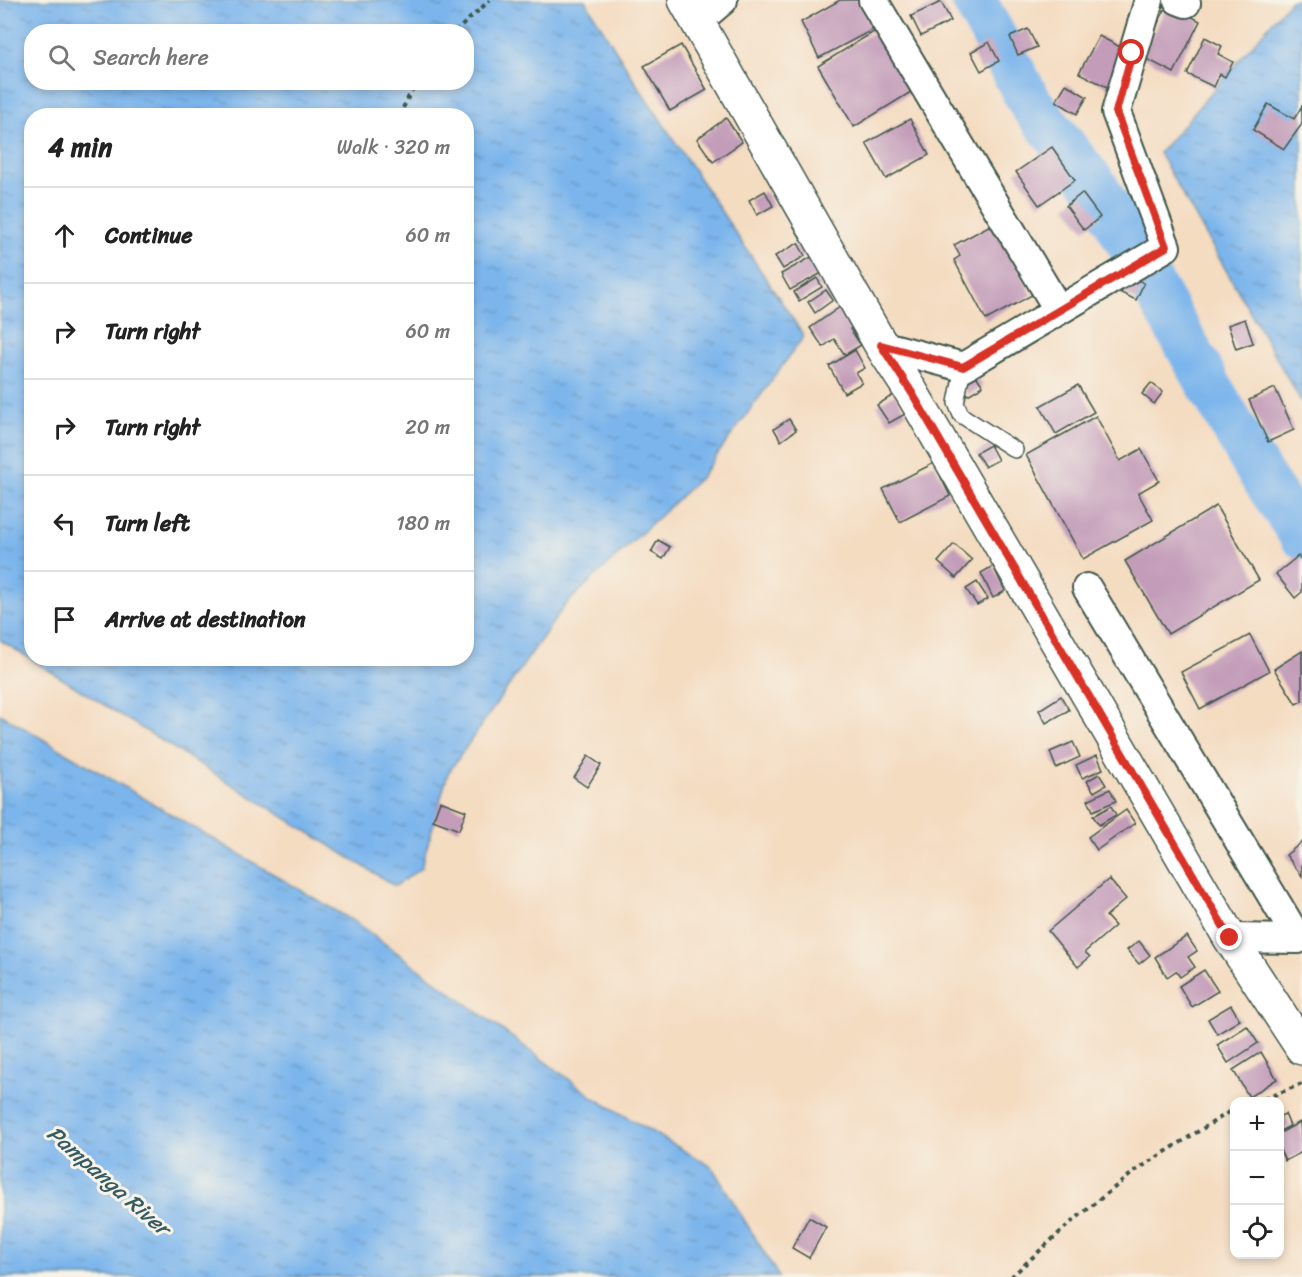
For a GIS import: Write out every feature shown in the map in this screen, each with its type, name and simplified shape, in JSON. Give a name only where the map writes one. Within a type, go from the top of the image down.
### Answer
[{"type":"street","points":[[723,0],[691,11],[881,345],[912,393],[1230,938],[1302,1048]]},
{"type":"street","points":[[873,0],[1059,309]]},
{"type":"street","points":[[881,345],[963,367],[1166,247],[1116,112],[1149,0]]},
{"type":"street","points":[[1088,588],[1300,938]]},
{"type":"street","points":[[1230,938],[1300,938]]},
{"type":"lane","points":[[963,367],[956,404],[961,415],[1015,450]]},
{"type":"path","points":[[464,24],[490,0]]},
{"type":"path","points":[[403,108],[412,90]]},
{"type":"path","points":[[1267,1097],[1302,1084]]},
{"type":"path","points":[[1011,1277],[1069,1224],[1135,1172],[1230,1112]]},
{"type":"water","points":[[0,0],[585,0],[634,80],[804,336],[701,477],[565,605],[448,773],[421,868],[395,886],[42,666],[474,666],[474,108],[24,108],[24,655],[0,640]]},
{"type":"water","points":[[1291,0],[1302,0],[1302,403],[1159,153]]},
{"type":"water","name":"Pampanga River","points":[[0,714],[355,922],[596,1099],[712,1167],[779,1277],[0,1277]]},
{"type":"building","points":[[840,0],[858,0],[874,29],[819,58],[801,22]]},
{"type":"building","points":[[941,2],[951,21],[921,36],[911,16]]},
{"type":"building","points":[[1168,4],[1200,21],[1174,73],[1141,56]]},
{"type":"building","points":[[1028,29],[1037,47],[1018,55],[1010,37]]},
{"type":"building","points":[[875,31],[911,92],[854,127],[818,66]]},
{"type":"building","points":[[1099,36],[1130,52],[1111,89],[1079,73]]},
{"type":"building","points":[[1205,37],[1222,46],[1218,54],[1233,62],[1225,77],[1220,74],[1214,87],[1187,74]]},
{"type":"building","points":[[989,42],[999,61],[981,71],[971,52]]},
{"type":"building","points":[[681,45],[707,90],[670,111],[644,66]]},
{"type":"building","points":[[1066,84],[1087,97],[1077,114],[1056,101]]},
{"type":"building","points":[[1268,104],[1294,119],[1302,106],[1302,124],[1284,149],[1253,130]]},
{"type":"building","points":[[726,118],[742,142],[713,162],[697,139]]},
{"type":"building","points":[[910,119],[929,155],[886,179],[866,143]]},
{"type":"building","points":[[1052,147],[1075,180],[1039,205],[1016,172]]},
{"type":"building","points":[[765,191],[773,206],[757,215],[749,200]]},
{"type":"building","points":[[1082,193],[1100,217],[1084,230],[1066,206]]},
{"type":"building","points":[[994,223],[1032,295],[986,320],[954,260],[960,256],[954,245]]},
{"type":"building","points":[[798,243],[805,256],[783,269],[775,256]]},
{"type":"building","points":[[815,255],[824,272],[790,290],[781,274]]},
{"type":"building","points":[[1130,276],[1144,283],[1136,300],[1121,293]]},
{"type":"building","points":[[817,278],[822,287],[799,301],[794,292]]},
{"type":"building","points":[[826,290],[833,300],[815,313],[808,302]]},
{"type":"building","points":[[840,307],[853,326],[850,329],[861,345],[845,355],[834,339],[823,347],[810,328]]},
{"type":"building","points":[[1245,319],[1253,343],[1236,349],[1228,325]]},
{"type":"building","points":[[855,350],[865,368],[856,373],[862,383],[844,393],[829,366]]},
{"type":"building","points":[[975,374],[983,386],[968,395],[961,384]]},
{"type":"building","points":[[1151,383],[1163,392],[1154,404],[1142,394]]},
{"type":"building","points":[[1078,385],[1094,412],[1056,434],[1040,406]]},
{"type":"building","points":[[1275,388],[1294,430],[1268,442],[1249,400]]},
{"type":"building","points":[[895,394],[907,413],[889,423],[877,405]]},
{"type":"building","points":[[1096,416],[1120,461],[1141,449],[1159,481],[1138,493],[1153,520],[1083,559],[1026,455]]},
{"type":"building","points":[[789,419],[796,430],[781,441],[774,429]]},
{"type":"building","points":[[990,445],[998,460],[985,467],[976,453]]},
{"type":"building","points":[[934,463],[950,496],[900,522],[883,489]]},
{"type":"building","points":[[1216,506],[1259,580],[1168,634],[1125,561]]},
{"type":"building","points":[[658,540],[670,547],[663,559],[651,552]]},
{"type":"building","points":[[954,544],[972,560],[956,578],[938,562]]},
{"type":"building","points":[[1298,556],[1302,561],[1302,592],[1295,598],[1276,574]]},
{"type":"building","points":[[993,566],[1005,591],[993,598],[981,573]]},
{"type":"building","points":[[977,582],[988,599],[977,605],[966,589]]},
{"type":"building","points":[[1250,635],[1269,671],[1200,709],[1181,672]]},
{"type":"building","points":[[1302,651],[1302,701],[1296,704],[1274,669]]},
{"type":"building","points":[[1061,696],[1069,710],[1046,723],[1039,710]]},
{"type":"building","points":[[1073,742],[1080,757],[1056,768],[1050,752]]},
{"type":"building","points":[[1097,755],[1103,769],[1082,778],[1076,765]]},
{"type":"building","points":[[588,756],[601,765],[587,787],[574,778]]},
{"type":"building","points":[[1099,774],[1106,785],[1094,792],[1087,781]]},
{"type":"building","points":[[1110,789],[1116,801],[1093,811],[1088,800]]},
{"type":"building","points":[[440,801],[466,811],[459,830],[433,820]]},
{"type":"building","points":[[1111,806],[1116,815],[1099,825],[1093,816]]},
{"type":"building","points":[[1126,810],[1135,823],[1097,850],[1088,837]]},
{"type":"building","points":[[1302,842],[1302,876],[1286,855]]},
{"type":"building","points":[[1109,879],[1126,899],[1106,916],[1115,926],[1085,952],[1090,957],[1078,967],[1048,931]]},
{"type":"building","points":[[1187,936],[1197,951],[1188,957],[1195,967],[1180,977],[1176,971],[1167,977],[1155,957]]},
{"type":"building","points":[[1139,941],[1150,955],[1139,964],[1127,950]]},
{"type":"building","points":[[1204,970],[1218,991],[1192,1007],[1179,986]]},
{"type":"building","points":[[1231,1005],[1240,1020],[1217,1034],[1208,1019]]},
{"type":"building","points":[[1247,1026],[1258,1043],[1228,1063],[1217,1045]]},
{"type":"building","points":[[1261,1052],[1277,1079],[1249,1097],[1233,1070]]},
{"type":"building","points":[[1284,1114],[1290,1126],[1284,1129]]},
{"type":"building","points":[[1300,1122],[1302,1152],[1285,1161],[1284,1159],[1284,1131]]},
{"type":"building","points":[[809,1217],[826,1227],[809,1258],[792,1248]]},
{"type":"waterway","points":[[974,0],[1031,104],[1097,188],[1254,464],[1302,536]]},
{"type":"route","points":[[1132,53],[1116,112],[1166,247],[963,367],[881,345],[912,393],[1230,938]]}]
